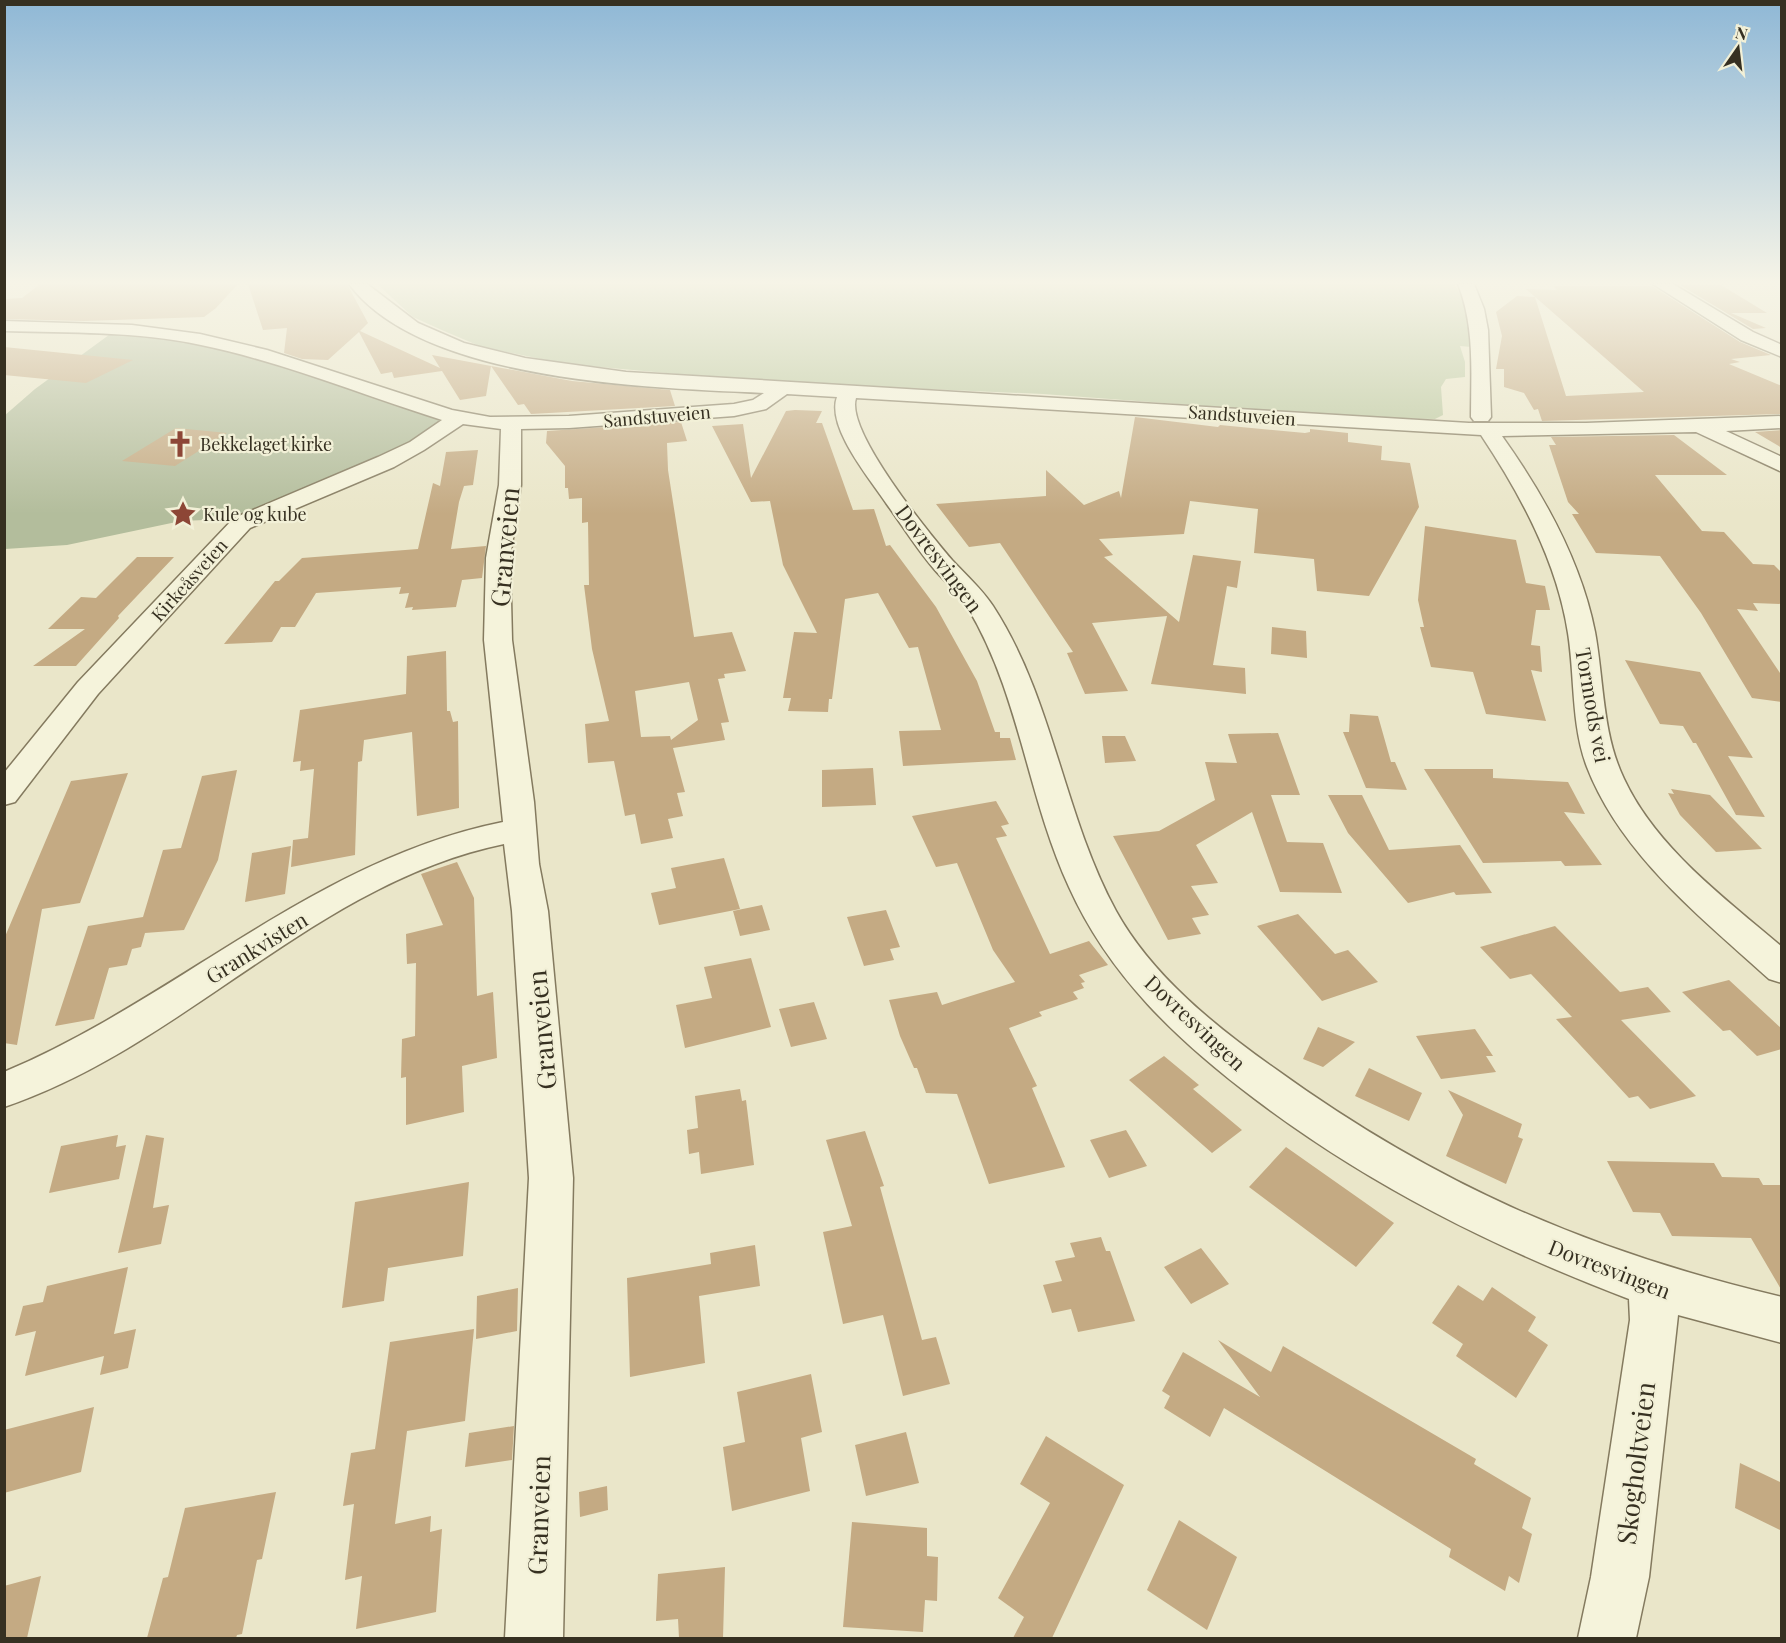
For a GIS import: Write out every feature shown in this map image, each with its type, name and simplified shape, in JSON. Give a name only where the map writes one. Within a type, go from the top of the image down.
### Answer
[{"type":"street","name":"Sandstuveien","points":[[282,361],[458,418],[511,424],[577,422],[745,408],[772,399],[781,388],[1485,423],[1700,426],[1782,422]]},
{"type":"street","points":[[518,361],[605,375],[781,388]]},
{"type":"street","points":[[1481,361],[1485,423]]},
{"type":"street","name":"Dovresvingen","points":[[849,391],[844,405],[860,451],[913,528],[975,599],[998,638],[1026,702],[1060,822],[1077,870],[1105,923],[1150,983],[1213,1044],[1300,1112],[1357,1148],[1468,1208],[1528,1236],[1652,1287],[1715,1306],[1782,1320]]},
{"type":"street","name":"Kirkeåsveien","points":[[5,794],[88,688],[242,523],[386,462],[417,446],[458,418]]},
{"type":"street","name":"Tormods vei","points":[[1485,423],[1537,510],[1564,572],[1580,628],[1596,746],[1609,782],[1632,819],[1671,866],[1696,892],[1782,969]]},
{"type":"street","name":"Granveien","points":[[511,424],[510,485],[498,558],[498,640],[518,802],[519,830],[531,911],[551,1178],[534,1638]]},
{"type":"street","points":[[1700,426],[1782,466]]},
{"type":"street","name":"Grankvisten","points":[[4,1090],[73,1061],[263,942],[390,869],[425,854],[494,833],[519,830]]},
{"type":"street","name":"Skogholtveien","points":[[1607,1638],[1620,1577],[1654,1320],[1652,1287]]},
{"type":"green space","points":[[74,361],[263,361],[325,379],[448,422],[360,472],[228,519],[181,521],[67,545],[5,549],[4,416],[35,389]]},
{"type":"green space","points":[[550,361],[1465,361],[1465,377],[1446,379],[1441,387],[1443,415],[1435,419],[1368,418],[1043,394],[768,382]]},
{"type":"building","points":[[4,361],[132,361],[86,383],[4,375]]},
{"type":"building","points":[[374,361],[424,361],[440,368],[435,361],[463,361],[572,381],[670,390],[675,406],[531,414],[524,404],[518,405],[491,366],[486,396],[460,400],[442,371],[394,378],[392,372],[381,374]]},
{"type":"building","points":[[1498,361],[1555,361],[1566,396],[1644,392],[1608,361],[1736,361],[1740,362],[1729,364],[1782,386],[1782,414],[1542,421],[1538,409],[1534,410],[1524,393],[1504,387],[1504,369],[1496,369]]},
{"type":"building","points":[[786,411],[822,411],[816,423],[822,423],[853,510],[874,509],[886,546],[890,545],[936,607],[977,681],[995,732],[1000,732],[1000,738],[1010,738],[1016,760],[903,766],[899,731],[941,730],[918,647],[909,648],[878,593],[845,599],[832,699],[829,699],[828,712],[788,711],[791,698],[783,698],[794,632],[817,633],[783,565],[770,501],[751,502],[712,426],[743,424],[751,478]]},
{"type":"building","points":[[1135,417],[1218,427],[1220,425],[1305,433],[1310,432],[1310,429],[1348,433],[1348,442],[1382,446],[1381,460],[1410,463],[1419,507],[1369,596],[1317,591],[1314,559],[1254,553],[1258,509],[1190,501],[1184,534],[1099,539],[1113,555],[1104,557],[1179,622],[1193,555],[1241,561],[1237,588],[1227,586],[1213,665],[1245,668],[1246,694],[1151,684],[1167,616],[1092,623],[1128,691],[1085,694],[1067,653],[1073,652],[1000,543],[969,547],[936,504],[1046,496],[1046,470],[1084,505],[1119,491],[1121,498]]},
{"type":"building","points":[[681,422],[687,441],[667,443],[668,470],[694,637],[732,632],[746,671],[724,674],[725,678],[718,679],[729,722],[721,723],[725,740],[673,748],[685,792],[677,793],[683,816],[668,819],[673,838],[641,844],[635,814],[625,816],[614,761],[588,763],[585,724],[609,721],[592,649],[584,585],[589,585],[588,522],[582,523],[582,498],[569,499],[568,488],[565,488],[565,466],[546,443],[547,431]],"holes":[[[689,682],[698,720],[671,740],[670,736],[641,737],[635,691]]]},
{"type":"building","name":"Bekkelaget kirke","points":[[176,428],[227,433],[175,466],[122,461]]},
{"type":"building","points":[[1782,430],[1782,448],[1755,432]]},
{"type":"building","points":[[1674,435],[1727,475],[1655,475],[1702,531],[1724,532],[1753,564],[1774,565],[1782,573],[1782,604],[1753,603],[1758,611],[1737,609],[1782,676],[1782,702],[1752,698],[1701,613],[1660,556],[1596,553],[1572,514],[1579,514],[1568,502],[1549,445],[1556,445],[1551,437]]},
{"type":"building","points":[[478,450],[473,485],[464,486],[459,502],[451,549],[486,546],[482,578],[462,580],[456,607],[412,610],[413,607],[405,608],[409,593],[399,594],[401,587],[316,593],[295,627],[281,627],[272,642],[224,644],[275,581],[279,581],[302,558],[418,549],[433,483],[440,486],[446,452]]},
{"type":"building","points":[[1425,526],[1516,540],[1526,583],[1545,586],[1550,610],[1536,610],[1531,645],[1540,646],[1542,672],[1531,670],[1546,721],[1486,714],[1473,672],[1431,667],[1420,627],[1424,627],[1418,600]]},
{"type":"building","points":[[137,557],[174,557],[118,616],[119,618],[76,666],[33,666],[85,629],[48,629],[81,597],[96,598]]},
{"type":"building","points":[[1272,627],[1306,631],[1307,658],[1271,654]]},
{"type":"building","points":[[446,651],[447,711],[450,711],[453,722],[458,721],[459,808],[417,816],[412,732],[364,740],[362,761],[358,762],[355,855],[291,867],[293,840],[308,838],[314,769],[300,771],[301,761],[293,762],[300,710],[406,694],[407,656]]},
{"type":"building","points":[[1625,660],[1700,672],[1753,758],[1728,756],[1765,817],[1736,815],[1696,743],[1693,743],[1683,726],[1660,724]]},
{"type":"building","points":[[1350,714],[1378,716],[1391,762],[1395,762],[1407,790],[1366,788],[1343,732],[1349,732]]},
{"type":"building","points":[[1278,733],[1300,795],[1271,795],[1287,842],[1323,843],[1342,893],[1280,892],[1252,812],[1196,845],[1218,883],[1191,886],[1209,915],[1192,918],[1201,934],[1168,940],[1113,836],[1159,831],[1215,800],[1205,762],[1237,763],[1228,734]]},
{"type":"building","points":[[1102,736],[1125,736],[1136,761],[1105,763]]},
{"type":"building","points":[[873,768],[876,805],[822,807],[822,770]]},
{"type":"building","points":[[1424,769],[1493,769],[1493,778],[1568,782],[1585,814],[1564,812],[1602,865],[1565,866],[1561,861],[1483,863]]},
{"type":"building","points":[[237,770],[218,860],[184,930],[145,933],[141,947],[132,949],[127,965],[109,968],[94,1019],[55,1026],[88,926],[143,917],[163,850],[181,848],[202,776]]},
{"type":"building","points":[[128,773],[80,903],[42,909],[17,1045],[4,1043],[4,939],[71,781]]},
{"type":"building","points":[[1671,789],[1710,795],[1762,849],[1716,852],[1680,815],[1668,793],[1674,794]]},
{"type":"building","points":[[1328,795],[1362,795],[1389,850],[1460,845],[1492,893],[1456,895],[1454,892],[1408,903],[1348,833]]},
{"type":"building","points":[[996,801],[1009,824],[1001,826],[1007,836],[996,838],[1050,954],[1089,941],[1108,965],[1079,975],[1085,982],[1081,983],[1084,988],[1073,992],[1078,999],[1039,1012],[1042,1016],[1009,1028],[1037,1086],[1032,1088],[1065,1167],[989,1184],[957,1094],[926,1093],[917,1068],[914,1068],[900,1036],[889,1000],[937,992],[942,1005],[1015,982],[993,950],[957,863],[936,867],[912,816]]},
{"type":"building","points":[[291,846],[285,894],[245,902],[252,853]]},
{"type":"building","points":[[724,858],[740,909],[659,925],[651,893],[676,888],[671,868]]},
{"type":"building","points":[[457,862],[474,898],[477,996],[493,992],[497,1058],[462,1066],[464,1112],[406,1125],[406,1077],[401,1078],[402,1039],[415,1036],[416,963],[407,964],[406,934],[443,925],[421,874]]},
{"type":"building","points":[[762,905],[770,930],[740,936],[733,911]]},
{"type":"building","points":[[886,910],[900,947],[890,949],[894,960],[864,966],[847,917]]},
{"type":"building","points":[[1298,914],[1335,954],[1348,950],[1378,982],[1322,1001],[1257,926]]},
{"type":"building","points":[[1555,926],[1620,992],[1648,987],[1671,1012],[1621,1020],[1696,1096],[1650,1109],[1638,1096],[1629,1098],[1556,1019],[1572,1017],[1531,974],[1510,979],[1480,947]]},
{"type":"building","points":[[751,958],[771,1027],[685,1048],[676,1005],[712,998],[704,967]]},
{"type":"building","points":[[1729,980],[1782,1029],[1782,1049],[1757,1056],[1730,1030],[1723,1031],[1682,992]]},
{"type":"building","points":[[814,1002],[827,1039],[791,1047],[779,1009]]},
{"type":"building","points":[[1318,1027],[1355,1042],[1323,1067],[1303,1059]]},
{"type":"building","points":[[1475,1029],[1493,1056],[1486,1056],[1496,1072],[1441,1079],[1416,1036]]},
{"type":"building","points":[[1164,1056],[1199,1085],[1193,1089],[1242,1130],[1212,1153],[1129,1080]]},
{"type":"building","points":[[1369,1068],[1422,1093],[1409,1121],[1355,1096]]},
{"type":"building","points":[[740,1089],[742,1101],[746,1100],[754,1165],[701,1174],[699,1152],[689,1154],[687,1130],[698,1128],[695,1096]]},
{"type":"building","points":[[1448,1090],[1522,1124],[1518,1137],[1523,1139],[1506,1184],[1446,1156],[1463,1115]]},
{"type":"building","points":[[1126,1130],[1147,1166],[1109,1178],[1090,1140]]},
{"type":"building","points":[[865,1131],[884,1186],[880,1187],[922,1340],[936,1337],[950,1384],[903,1396],[883,1315],[843,1324],[823,1232],[852,1226],[826,1140]]},
{"type":"building","points":[[118,1135],[116,1147],[126,1145],[119,1179],[49,1193],[61,1146]]},
{"type":"building","points":[[146,1135],[164,1138],[153,1208],[169,1205],[161,1244],[118,1253]]},
{"type":"building","points":[[1286,1147],[1394,1223],[1356,1267],[1249,1187]]},
{"type":"building","points":[[1607,1161],[1714,1163],[1722,1177],[1759,1178],[1763,1185],[1782,1185],[1782,1291],[1751,1238],[1672,1236],[1660,1213],[1633,1212]]},
{"type":"building","points":[[469,1182],[463,1256],[388,1268],[384,1301],[342,1308],[355,1202]]},
{"type":"building","points":[[1101,1237],[1106,1251],[1110,1251],[1135,1321],[1078,1332],[1071,1309],[1052,1313],[1043,1285],[1062,1281],[1055,1261],[1075,1257],[1070,1243]]},
{"type":"building","points":[[755,1245],[760,1286],[699,1296],[705,1363],[630,1377],[627,1278],[711,1264],[710,1253]]},
{"type":"building","points":[[1201,1248],[1229,1284],[1191,1304],[1164,1267]]},
{"type":"building","points":[[128,1267],[114,1334],[136,1329],[128,1368],[100,1375],[104,1356],[25,1376],[36,1331],[15,1336],[23,1306],[43,1302],[47,1286]]},
{"type":"building","points":[[1458,1285],[1483,1301],[1492,1287],[1536,1317],[1528,1331],[1548,1345],[1516,1398],[1456,1356],[1463,1344],[1432,1323]]},
{"type":"building","points":[[518,1288],[517,1331],[476,1339],[477,1296]]},
{"type":"building","points":[[474,1329],[465,1421],[407,1431],[395,1524],[431,1516],[430,1532],[442,1529],[436,1612],[356,1629],[362,1576],[345,1580],[354,1504],[343,1506],[351,1453],[375,1449],[390,1342]]},
{"type":"building","points":[[1218,1340],[1271,1372],[1283,1346],[1476,1459],[1474,1464],[1531,1498],[1522,1528],[1532,1534],[1519,1583],[1509,1576],[1505,1591],[1449,1557],[1451,1549],[1224,1408],[1210,1437],[1164,1408],[1170,1396],[1162,1391],[1183,1352],[1260,1397]]},
{"type":"building","points":[[811,1374],[822,1432],[801,1438],[810,1491],[732,1511],[723,1447],[745,1442],[737,1392]]},
{"type":"building","points":[[94,1407],[81,1472],[4,1493],[4,1430]]},
{"type":"building","points":[[514,1426],[512,1460],[465,1467],[469,1433]]},
{"type":"building","points":[[906,1432],[919,1483],[866,1496],[855,1445]]},
{"type":"building","points":[[1046,1436],[1124,1485],[1052,1638],[1013,1638],[1024,1617],[998,1598],[1050,1503],[1020,1484]]},
{"type":"building","points":[[1740,1463],[1782,1483],[1782,1531],[1735,1508]]},
{"type":"building","points":[[607,1486],[608,1510],[580,1517],[579,1492]]},
{"type":"building","points":[[276,1492],[262,1559],[257,1560],[242,1634],[237,1635],[236,1638],[147,1638],[163,1578],[168,1577],[185,1508]]},
{"type":"building","points":[[1179,1520],[1237,1557],[1207,1630],[1147,1590]]},
{"type":"building","points":[[852,1522],[927,1528],[927,1556],[938,1557],[937,1601],[925,1600],[923,1632],[843,1627]]},
{"type":"building","points":[[725,1567],[723,1638],[679,1638],[678,1619],[656,1621],[658,1574]]},
{"type":"building","points":[[41,1576],[27,1638],[4,1638],[4,1586]]},
{"type":"place","name":"Bekkelaget kirke","points":[[180,444]]},
{"type":"place","name":"Kule og kube","points":[[183,514]]}]
